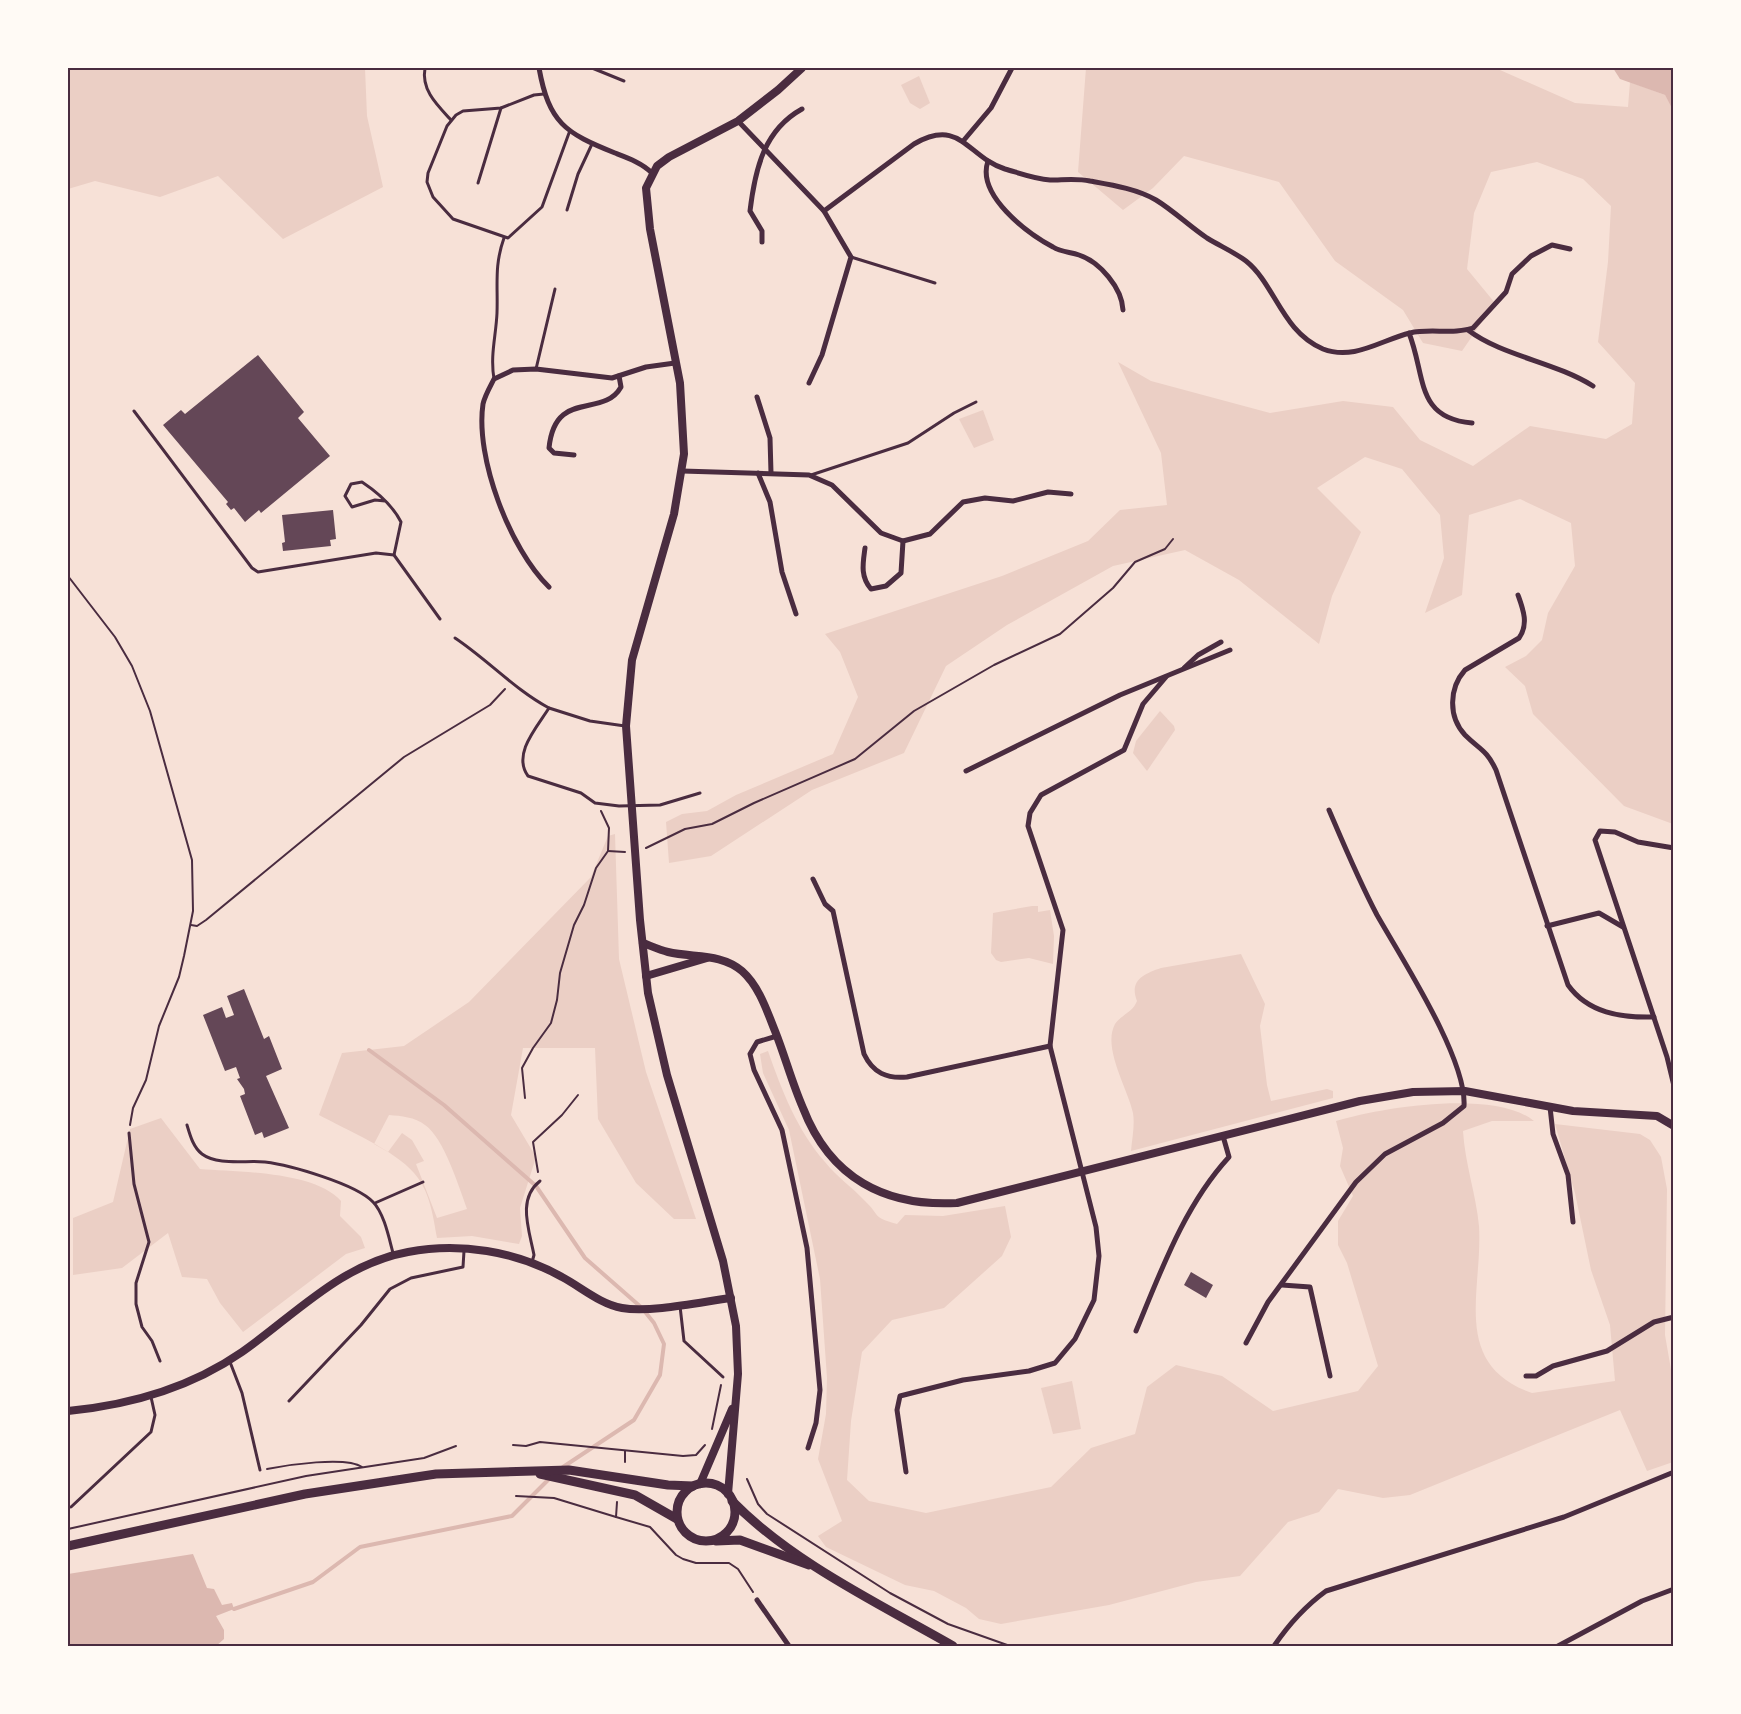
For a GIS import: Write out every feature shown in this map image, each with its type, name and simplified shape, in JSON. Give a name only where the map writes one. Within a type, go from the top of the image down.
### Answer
[{"type":"main road","points":[[712,1541],[720,1538],[732,1524],[734,1516],[730,1497],[738,1347],[731,1298],[703,1192],[667,1075],[646,976],[626,726],[632,660],[671,527],[682,471],[683,411],[649,219],[646,188],[652,173],[669,157],[738,121],[802,68]]},
{"type":"main road","points":[[643,943],[668,952],[712,957],[732,964],[752,981],[777,1036],[803,1110],[821,1143],[845,1170],[887,1196],[912,1203],[957,1203],[1395,1094],[1465,1091],[1598,1114],[1650,1115],[1662,1117],[1673,1124]]},
{"type":"main road","points":[[646,976],[712,957]]},
{"type":"main road","points":[[68,1411],[97,1408],[151,1396],[179,1386],[229,1360],[322,1290],[356,1270],[393,1255],[438,1249],[464,1249],[504,1254],[532,1262],[614,1305],[632,1308],[731,1298]]},
{"type":"main road","points":[[734,1405],[697,1485],[679,1501],[677,1519],[681,1527],[694,1539],[740,1540],[822,1570]]},
{"type":"main road","points":[[529,1471],[635,1495],[677,1519]]},
{"type":"main road","points":[[68,1546],[252,1505],[436,1473],[592,1472],[650,1483],[714,1485],[730,1497],[761,1529],[822,1570],[953,1647]]},
{"type":"street","points":[[539,68],[544,94],[569,133],[633,160],[652,173]]},
{"type":"street","points":[[964,140],[991,108],[1012,68]]},
{"type":"street","points":[[762,242],[762,231],[750,211],[763,150],[781,122],[802,109]]},
{"type":"street","points":[[738,121],[763,150],[824,211],[851,257],[822,356],[809,383]]},
{"type":"street","points":[[824,211],[926,138],[953,135],[964,140],[988,161],[1047,180],[1089,181],[1126,189],[1155,200],[1205,237],[1249,264],[1288,321],[1321,348],[1352,353],[1409,333],[1468,330],[1484,340],[1574,374],[1593,386]]},
{"type":"street","points":[[988,161],[985,170],[987,180],[1006,212],[1051,246],[1082,256],[1096,265],[1113,284],[1123,310]]},
{"type":"street","points":[[1468,330],[1493,310],[1506,292],[1512,274],[1532,256],[1552,245],[1570,249]]},
{"type":"street","points":[[1409,333],[1431,406],[1444,416],[1472,423]]},
{"type":"street","points":[[549,587],[524,552],[491,478],[484,447],[483,416],[485,396],[494,379],[513,370],[536,369],[599,377],[619,376],[646,367],[675,363]]},
{"type":"street","points":[[574,455],[554,453],[549,448],[561,417],[570,409],[613,397],[621,387],[619,376]]},
{"type":"street","points":[[757,397],[770,438],[771,473]]},
{"type":"street","points":[[682,471],[809,475],[832,485],[881,533],[903,541],[930,534],[963,502],[986,498],[1013,501],[1048,492],[1071,494]]},
{"type":"street","points":[[758,473],[770,502],[782,572],[796,614]]},
{"type":"street","points":[[865,548],[862,566],[865,581],[871,589],[879,589],[901,573],[903,541]]},
{"type":"street","points":[[1518,595],[1524,616],[1523,633],[1519,638],[1465,670],[1458,678],[1452,699],[1457,723],[1464,735],[1481,747],[1497,770],[1568,985],[1583,1002],[1615,1015],[1654,1017]]},
{"type":"street","points":[[966,771],[1120,694],[1184,668],[1198,655],[1221,642]]},
{"type":"street","points":[[1184,668],[1189,668],[1230,650]]},
{"type":"street","points":[[906,1472],[897,1410],[900,1396],[963,1380],[1044,1368],[1064,1355],[1076,1339],[1094,1300],[1099,1256],[1096,1227],[1084,1171],[1050,1046],[1063,930],[1030,836],[1030,813],[1041,795],[1052,787],[1124,750],[1143,704],[1166,677]]},
{"type":"street","points":[[1246,1343],[1268,1302],[1362,1176],[1385,1154],[1458,1113],[1464,1106],[1465,1091],[1448,1047],[1356,872],[1329,810]]},
{"type":"street","points":[[1674,848],[1638,842],[1615,832],[1600,831],[1595,840],[1654,1017],[1674,1086]]},
{"type":"street","points":[[813,879],[825,904],[833,911],[864,1054],[876,1071],[885,1076],[907,1077],[1050,1046]]},
{"type":"street","points":[[1547,926],[1599,913],[1623,927]]},
{"type":"street","points":[[777,1036],[757,1042],[750,1054],[754,1071],[782,1130],[810,1266],[820,1389],[816,1423],[808,1448]]},
{"type":"street","points":[[1550,1107],[1553,1134],[1568,1175],[1573,1222]]},
{"type":"street","points":[[1136,1331],[1192,1207],[1207,1183],[1229,1157],[1223,1136]]},
{"type":"street","points":[[1282,1285],[1310,1287],[1330,1376]]},
{"type":"street","points":[[1526,1376],[1536,1376],[1553,1366],[1607,1351],[1654,1322],[1674,1317]]},
{"type":"street","points":[[1274,1647],[1290,1623],[1308,1603],[1326,1591],[1564,1517],[1674,1472]]},
{"type":"street","points":[[1558,1647],[1642,1601],[1674,1589]]},
{"type":"street","points":[[757,1600],[789,1647]]},
{"type":"lane","points":[[425,68],[424,82],[427,92],[451,120]]},
{"type":"lane","points":[[592,68],[624,81]]},
{"type":"lane","points":[[504,238],[453,219],[433,197],[427,182],[428,173],[451,120],[463,111],[501,108],[534,95],[544,94]]},
{"type":"lane","points":[[478,183],[501,108]]},
{"type":"lane","points":[[494,379],[491,362],[497,313],[495,282],[504,238],[542,207],[569,133]]},
{"type":"lane","points":[[567,210],[578,174],[592,144]]},
{"type":"lane","points":[[851,257],[935,283]]},
{"type":"lane","points":[[536,369],[555,289]]},
{"type":"lane","points":[[809,475],[908,443],[976,402]]},
{"type":"lane","points":[[134,411],[252,568],[258,572],[376,553],[394,555]]},
{"type":"lane","points":[[385,501],[375,500],[352,507],[346,500],[346,491],[351,484],[362,482],[385,501],[401,522],[394,555],[440,619]]},
{"type":"lane","points":[[455,639],[526,696],[549,708],[590,721],[626,726]]},
{"type":"lane","points":[[549,708],[526,744],[523,756],[524,770],[534,778],[581,793],[595,803],[644,807],[700,792]]},
{"type":"lane","points":[[187,1125],[196,1148],[204,1155],[224,1160],[267,1162],[349,1185],[375,1203],[393,1255]]},
{"type":"lane","points":[[129,1133],[134,1184],[149,1242],[136,1282],[136,1304],[142,1327],[152,1341],[160,1361]]},
{"type":"lane","points":[[532,1262],[534,1255],[525,1206],[527,1195],[540,1181]]},
{"type":"lane","points":[[375,1203],[423,1182]]},
{"type":"lane","points":[[289,1401],[361,1325],[390,1289],[411,1278],[463,1267],[464,1249]]},
{"type":"lane","points":[[680,1304],[684,1341],[723,1377]]},
{"type":"lane","points":[[229,1360],[242,1393],[260,1470]]},
{"type":"lane","points":[[71,1507],[151,1432],[155,1415],[151,1396]]},
{"type":"path","points":[[646,848],[685,830],[712,824],[754,802],[855,759],[914,711],[994,665],[1060,634],[1113,588],[1135,562],[1165,549],[1173,539]]},
{"type":"path","points":[[68,576],[130,660],[150,711],[187,837],[194,897],[191,925],[179,976],[159,1026],[146,1080],[133,1108],[129,1133]]},
{"type":"path","points":[[191,925],[197,926],[404,757],[490,705],[511,682]]},
{"type":"path","points":[[525,1098],[522,1068],[551,1023],[557,1000],[560,973],[574,925],[596,868],[608,851],[609,828],[604,814],[595,803]]},
{"type":"path","points":[[608,851],[623,853]]},
{"type":"path","points":[[68,1010],[68,1023]]},
{"type":"path","points":[[540,1181],[533,1142],[562,1116],[578,1095]]},
{"type":"path","points":[[711,1434],[723,1377]]},
{"type":"path","points":[[513,1445],[526,1446],[540,1442],[625,1451],[696,1455],[708,1439]]},
{"type":"path","points":[[68,1529],[228,1492],[424,1458],[456,1446]]},
{"type":"path","points":[[625,1451],[626,1462]]},
{"type":"path","points":[[260,1470],[332,1462],[357,1464],[362,1467]]},
{"type":"path","points":[[747,1479],[758,1504],[767,1514],[854,1572],[948,1624],[1010,1647]]},
{"type":"path","points":[[516,1496],[555,1498],[650,1527],[676,1555],[683,1559],[696,1563],[729,1563],[738,1569],[757,1600]]},
{"type":"path","points":[[616,1517],[617,1500]]},
{"type":"shaded area","points":[[68,68],[365,68],[367,116],[383,187],[283,239],[218,176],[160,197],[95,181],[68,189]]},
{"type":"shaded area","points":[[1086,68],[1501,68],[1500,70],[1575,103],[1628,107],[1630,82],[1665,95],[1674,110],[1673,824],[1624,806],[1533,714],[1525,686],[1505,667],[1526,656],[1542,640],[1548,613],[1575,566],[1571,523],[1520,499],[1469,515],[1462,595],[1425,613],[1444,558],[1440,515],[1402,469],[1365,457],[1317,488],[1361,532],[1332,596],[1319,644],[1239,580],[1185,550],[1113,566],[1007,625],[946,666],[904,753],[812,790],[711,856],[669,863],[666,822],[682,814],[707,811],[736,795],[833,754],[858,697],[840,652],[825,634],[1002,576],[1088,541],[1120,510],[1167,505],[1161,453],[1118,362],[1151,381],[1270,413],[1343,401],[1393,407],[1420,440],[1473,466],[1530,426],[1606,439],[1632,424],[1635,383],[1598,342],[1608,262],[1611,206],[1583,179],[1537,162],[1491,172],[1474,213],[1467,269],[1495,303],[1462,351],[1423,343],[1403,310],[1335,261],[1279,182],[1184,156],[1153,188],[1123,210],[1078,172]]},
{"type":"shaded area","points":[[1613,68],[1673,68],[1673,110],[1665,95],[1620,79]]},
{"type":"shaded area","points":[[919,76],[930,103],[920,109],[910,103],[901,85]]},
{"type":"shaded area","points":[[983,410],[994,440],[974,448],[959,419]]},
{"type":"shaded area","points":[[1160,711],[1175,730],[1147,771],[1133,753],[1136,741]]},
{"type":"shaded area","points":[[615,834],[619,959],[646,1072],[696,1219],[674,1219],[636,1183],[598,1119],[595,1048],[523,1048],[511,1115],[536,1157],[520,1208],[522,1236],[519,1244],[472,1236],[437,1238],[424,1188],[406,1165],[388,1152],[402,1133],[412,1140],[424,1161],[416,1164],[437,1218],[467,1209],[445,1151],[432,1131],[417,1120],[389,1115],[374,1144],[319,1115],[342,1053],[404,1046],[469,1002],[591,877],[608,836]]},
{"type":"shaded area","points":[[1038,906],[1038,912],[1050,910],[1054,936],[1053,964],[1029,958],[1001,962],[996,960],[991,953],[993,913]]},
{"type":"shaded area","points":[[1241,954],[1265,1004],[1260,1026],[1271,1101],[1327,1089],[1333,1091],[1333,1098],[1131,1151],[1133,1113],[1117,1068],[1112,1034],[1115,1024],[1133,1008],[1137,1001],[1136,983],[1143,976],[1161,968]]},
{"type":"shaded area","points":[[768,1051],[785,1095],[806,1137],[830,1167],[880,1218],[897,1224],[905,1215],[943,1216],[1005,1206],[1011,1237],[1002,1256],[944,1308],[892,1320],[862,1352],[851,1421],[847,1480],[869,1501],[926,1513],[1051,1487],[1091,1448],[1135,1434],[1147,1387],[1176,1365],[1222,1376],[1273,1411],[1358,1391],[1378,1366],[1347,1263],[1338,1245],[1338,1221],[1353,1196],[1340,1166],[1343,1148],[1336,1121],[1409,1106],[1438,1104],[1466,1103],[1493,1106],[1516,1111],[1534,1121],[1492,1121],[1463,1131],[1479,1226],[1476,1323],[1480,1345],[1490,1364],[1506,1380],[1532,1393],[1615,1381],[1610,1325],[1591,1270],[1575,1193],[1555,1124],[1640,1134],[1650,1140],[1661,1157],[1667,1189],[1665,1335],[1673,1381],[1673,1462],[1647,1471],[1620,1410],[1410,1495],[1383,1498],[1338,1489],[1319,1512],[1288,1522],[1240,1576],[1196,1582],[1109,1605],[1001,1624],[979,1619],[966,1608],[934,1591],[905,1585],[826,1547],[818,1536],[842,1521],[818,1459],[826,1414],[827,1378],[820,1279],[789,1130],[763,1073],[760,1054]]},
{"type":"shaded area","points":[[161,1118],[200,1169],[295,1178],[329,1191],[341,1201],[340,1216],[361,1237],[365,1248],[346,1254],[243,1332],[220,1303],[207,1279],[182,1277],[168,1233],[122,1268],[73,1275],[73,1218],[113,1202],[130,1129]]},
{"type":"shaded area","points":[[1072,1381],[1081,1429],[1053,1434],[1041,1388]]},
{"type":"shaded area","points":[[193,1554],[207,1588],[214,1589],[222,1605],[232,1603],[234,1609],[216,1616],[224,1630],[224,1639],[216,1646],[68,1646],[68,1574]]},
{"type":"shaded area","points":[[510,1643],[509,1646],[394,1646]]},
{"type":"building","points":[[258,355],[304,412],[298,418],[330,456],[261,513],[259,510],[245,522],[234,508],[231,510],[226,504],[228,502],[163,425],[181,410],[185,414]]},
{"type":"building","points":[[333,510],[336,539],[330,540],[331,546],[283,551],[282,543],[285,542],[282,515]]},
{"type":"building","points":[[244,989],[264,1039],[269,1036],[282,1069],[266,1076],[289,1128],[264,1138],[262,1132],[255,1135],[240,1096],[245,1094],[237,1079],[240,1078],[236,1067],[225,1071],[203,1015],[222,1007],[226,1018],[234,1015],[227,996]]},
{"type":"building","points":[[1191,1272],[1213,1285],[1206,1298],[1184,1285]]},
{"type":"waterway","points":[[369,1050],[444,1105],[536,1186],[585,1258],[642,1308],[654,1323],[664,1344],[660,1375],[634,1420],[563,1467]]},
{"type":"waterway","points":[[234,1609],[313,1582],[360,1547],[512,1516],[550,1478]]}]
